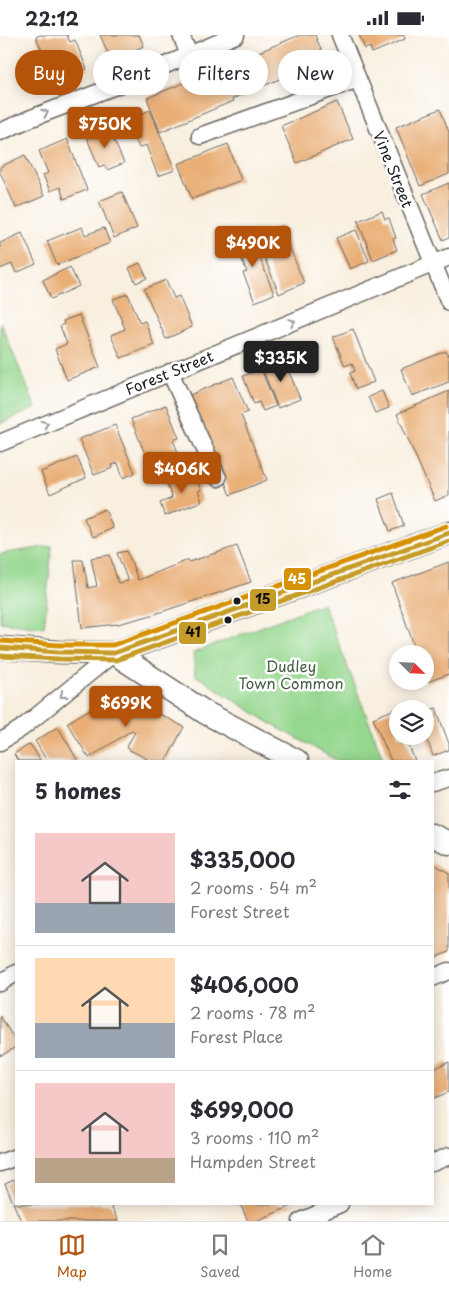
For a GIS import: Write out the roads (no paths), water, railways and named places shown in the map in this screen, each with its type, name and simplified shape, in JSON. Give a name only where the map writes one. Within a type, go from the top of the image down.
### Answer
[{"type":"main road","points":[[0,648],[59,653],[114,653],[449,533]]},
{"type":"main road","points":[[114,653],[206,713],[294,760]]},
{"type":"main road","points":[[434,836],[449,843]]},
{"type":"street","points":[[181,35],[187,50]]},
{"type":"street","points":[[201,50],[236,35]]},
{"type":"street","name":"Vine Street","points":[[340,35],[449,302]]},
{"type":"street","points":[[0,132],[179,59]]},
{"type":"street","points":[[200,136],[358,79]]},
{"type":"street","name":"Forest Street","points":[[0,443],[449,257]]},
{"type":"street","points":[[170,372],[218,478]]},
{"type":"street","points":[[0,742],[22,728],[114,653]]},
{"type":"street","points":[[434,782],[449,778]]},
{"type":"street","points":[[434,977],[449,971]]},
{"type":"street","points":[[0,983],[15,974]]},
{"type":"street","points":[[434,1162],[449,1156]]},
{"type":"street","points":[[0,1163],[15,1157]]},
{"type":"street","points":[[301,1221],[338,1205]]},
{"type":"park label","name":"Dudley Town Common","points":[[291,674]]}]
